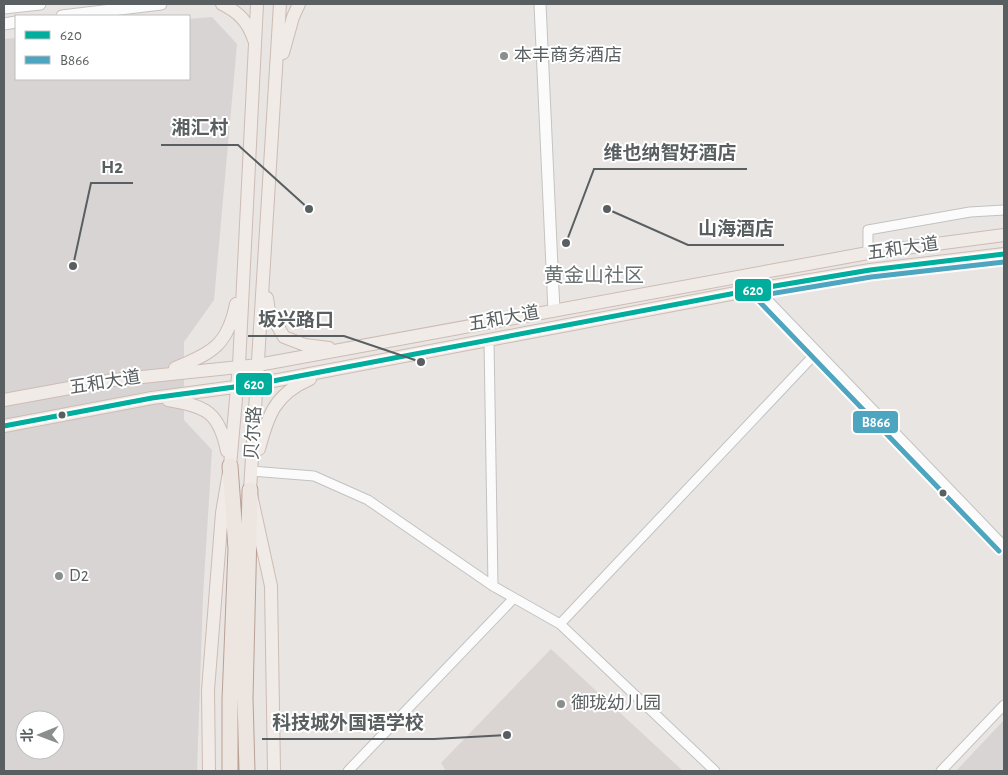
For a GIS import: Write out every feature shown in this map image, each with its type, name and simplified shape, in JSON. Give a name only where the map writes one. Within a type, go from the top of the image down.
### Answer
[{"type":"highway","points":[[230,466],[236,549],[230,771]]},
{"type":"highway","points":[[247,771],[245,698],[250,490]]},
{"type":"main road","points":[[222,4],[238,12],[250,28],[256,46]]},
{"type":"main road","name":"贝尔路","points":[[209,771],[208,690],[222,513],[230,466],[239,365],[257,4]]},
{"type":"main road","name":"贝尔路","points":[[274,771],[271,586],[250,490],[280,4]]},
{"type":"main road","points":[[276,74],[293,17],[299,4]]},
{"type":"main road","name":"五和大道","points":[[4,400],[113,380],[239,365],[258,365],[515,316],[554,311],[868,253],[1004,235]]},
{"type":"main road","name":"五和大道","points":[[4,426],[152,398],[257,384],[757,289],[870,270],[1004,254]]},
{"type":"main road","points":[[159,374],[207,354],[220,344],[234,316],[243,269]]},
{"type":"main road","points":[[264,276],[269,311],[284,337],[305,345],[339,350]]},
{"type":"main road","points":[[252,471],[273,407],[283,395],[298,384],[332,369]]},
{"type":"main road","points":[[152,398],[194,404],[206,409],[215,418],[224,434],[230,466]]},
{"type":"street","points":[[4,8],[40,4]]},
{"type":"street","points":[[70,15],[160,4]]},
{"type":"street","points":[[540,4],[554,311]]},
{"type":"street","points":[[868,253],[868,230],[970,212],[1004,210]]},
{"type":"street","points":[[757,289],[1004,546]]},
{"type":"street","points":[[489,340],[493,586]]},
{"type":"street","points":[[560,624],[818,352]]},
{"type":"street","points":[[252,471],[314,476],[368,500],[493,586],[560,624],[715,771]]},
{"type":"street","points":[[348,771],[514,598]]},
{"type":"street","points":[[941,771],[1004,705]]},
{"type":"shaded area","points":[[212,17],[237,44],[214,300],[184,342],[184,420],[212,450],[203,596],[197,771],[4,771],[4,39],[15,38],[15,80],[190,80],[190,19]]},
{"type":"shaded area","points":[[551,649],[683,771],[446,771],[441,763]]},
{"type":"shaded area","points":[[1004,720],[1004,771],[956,771]]},
{"type":"transit line","name":"620","points":[[4,426],[152,398],[257,384],[757,289],[870,270],[1004,254]]},
{"type":"transit line","name":"B866","points":[[758,296],[871,277],[1004,262]]},
{"type":"transit line","name":"B866","points":[[752,294],[999,551]]},
{"type":"place","name":"本丰商务酒店","points":[[504,56]]},
{"type":"place","name":"湘汇村","points":[[309,209]]},
{"type":"place","name":"山海酒店","points":[[607,209]]},
{"type":"place","name":"维也纳智好酒店","points":[[566,243]]},
{"type":"place","name":"H2","points":[[73,266]]},
{"type":"place","name":"坂兴路口","points":[[421,362]]},
{"type":"place","name":"D2","points":[[59,576]]},
{"type":"place","name":"御珑幼儿园","points":[[561,704]]},
{"type":"place","name":"科技城外国语学校","points":[[507,735]]},
{"type":"district","name":"黄金山社区","points":[[594,276]]}]
